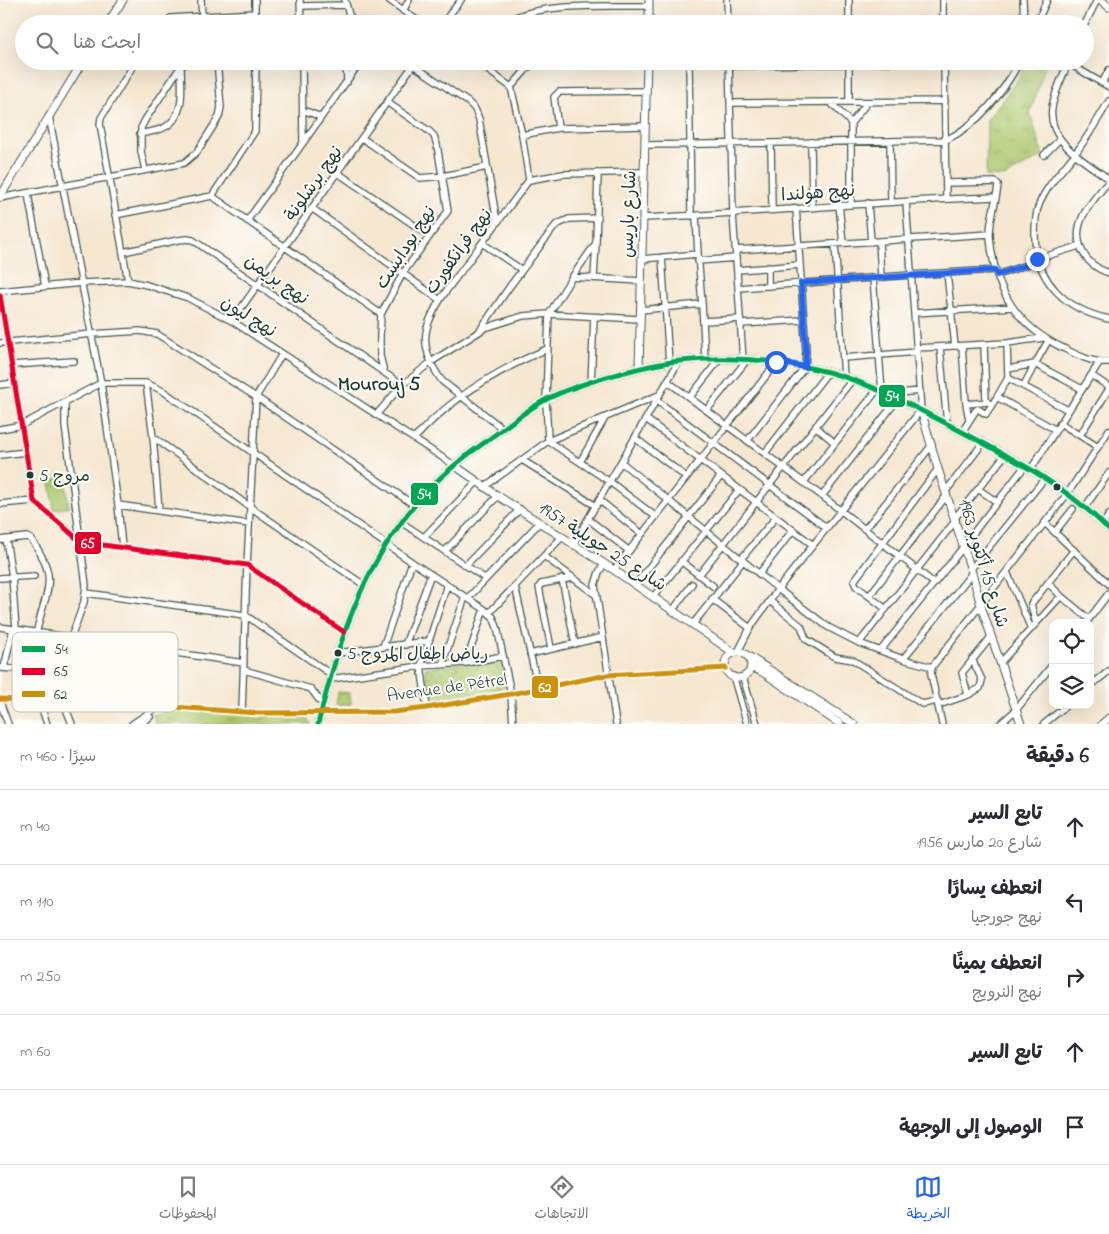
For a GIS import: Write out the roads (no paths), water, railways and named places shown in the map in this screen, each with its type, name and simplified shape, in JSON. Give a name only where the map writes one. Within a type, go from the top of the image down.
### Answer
[{"type":"street","points":[[113,15],[123,0]]},
{"type":"street","points":[[201,0],[202,15]]},
{"type":"street","points":[[220,15],[255,13],[255,0]]},
{"type":"street","points":[[389,0],[409,15]]},
{"type":"street","points":[[402,10],[409,0]]},
{"type":"street","points":[[449,15],[461,0]]},
{"type":"street","points":[[564,0],[564,7]]},
{"type":"street","points":[[727,0],[728,15]]},
{"type":"street","points":[[849,0],[849,15]]},
{"type":"street","points":[[943,0],[943,15]]},
{"type":"street","points":[[1023,0],[1023,15]]},
{"type":"street","points":[[1040,15],[1047,0]]},
{"type":"street","points":[[1090,15],[1097,0]]},
{"type":"street","points":[[1101,0],[1109,6]]},
{"type":"street","points":[[301,3],[346,3],[349,15]]},
{"type":"street","points":[[519,15],[564,7],[649,3]]},
{"type":"street","points":[[0,198],[77,70]]},
{"type":"street","points":[[128,281],[100,130],[101,118],[130,70]]},
{"type":"street","points":[[145,170],[140,134],[145,120],[178,70]]},
{"type":"street","points":[[140,134],[166,126],[178,112],[182,100],[181,70]]},
{"type":"street","points":[[0,198],[184,163],[197,152],[219,117],[221,107],[218,70]]},
{"type":"street","points":[[115,215],[212,196],[255,131],[256,70]]},
{"type":"street","points":[[302,70],[303,143]]},
{"type":"street","points":[[346,70],[346,82]]},
{"type":"street","points":[[247,221],[355,70]]},
{"type":"street","name":"نهج برشلونة","points":[[232,321],[410,70]]},
{"type":"street","points":[[424,70],[475,109],[479,119],[497,222]]},
{"type":"street","points":[[488,70],[511,88],[522,135],[529,180],[563,174],[644,172]]},
{"type":"street","points":[[511,88],[526,70]]},
{"type":"street","name":"شارع باريس","points":[[639,368],[647,70]]},
{"type":"street","points":[[689,70],[690,144],[705,359]]},
{"type":"street","points":[[707,410],[745,360],[740,321],[732,214],[729,70]]},
{"type":"street","points":[[849,102],[850,70]]},
{"type":"street","points":[[944,70],[946,199]]},
{"type":"street","points":[[645,145],[946,140],[968,128],[985,111],[1008,83],[1015,70]]},
{"type":"street","points":[[1065,70],[1052,108],[1051,119],[1053,129],[1075,154],[1109,180],[1082,218],[1079,231],[1079,246],[1087,259],[1099,269],[1109,273]]},
{"type":"street","points":[[1081,70],[1109,87]]},
{"type":"street","points":[[1102,83],[1109,70]]},
{"type":"street","points":[[558,128],[554,97],[559,92],[646,91]]},
{"type":"street","points":[[730,104],[945,101]]},
{"type":"street","points":[[1109,101],[1075,154],[1049,187],[1038,206],[1035,226],[1037,260],[1054,289],[1081,310],[1109,319]]},
{"type":"street","points":[[851,204],[851,123],[867,102]]},
{"type":"street","name":"نهج بودابست","points":[[384,372],[380,356],[381,314],[403,274],[448,211],[443,176],[434,136],[388,103]]},
{"type":"street","points":[[831,103],[851,123]]},
{"type":"street","points":[[303,110],[322,117]]},
{"type":"street","points":[[49,116],[101,383],[122,548]]},
{"type":"street","points":[[522,135],[558,128],[646,126]]},
{"type":"street","points":[[362,138],[420,178],[443,176],[487,167]]},
{"type":"street","points":[[1044,155],[1060,139]]},
{"type":"street","points":[[811,142],[812,207]]},
{"type":"street","points":[[890,142],[891,202]]},
{"type":"street","points":[[771,143],[772,210]]},
{"type":"street","points":[[338,173],[430,236]]},
{"type":"street","points":[[594,278],[598,218],[598,173]]},
{"type":"street","name":"نهج فرانكفورت","points":[[503,429],[442,381],[431,362],[426,342],[427,329],[440,300],[529,180]]},
{"type":"street","points":[[946,184],[996,182],[998,186],[990,234],[996,273],[1004,294],[1012,307],[1022,320],[1046,340],[1076,354],[1099,362],[1109,362]]},
{"type":"street","points":[[28,194],[45,286]]},
{"type":"street","points":[[212,196],[381,314]]},
{"type":"street","name":"نهج هولندا","points":[[643,218],[732,214],[851,204],[996,197]]},
{"type":"street","points":[[747,724],[733,676],[726,668],[727,659],[739,653],[750,628],[778,589],[921,410],[906,202]]},
{"type":"street","points":[[868,203],[871,242]]},
{"type":"street","points":[[839,205],[843,243]]},
{"type":"street","points":[[748,440],[805,367],[806,351],[796,208]]},
{"type":"street","points":[[313,209],[440,300]]},
{"type":"street","points":[[479,332],[556,224],[569,219],[598,218]]},
{"type":"street","points":[[736,250],[990,234]]},
{"type":"street","name":"نهج بريمن","points":[[122,252],[190,239],[200,244],[402,385]]},
{"type":"street","points":[[879,241],[882,277]]},
{"type":"street","points":[[482,243],[522,270]]},
{"type":"street","points":[[548,442],[546,400],[549,314],[596,243]]},
{"type":"street","points":[[835,244],[844,377]]},
{"type":"street","points":[[738,288],[910,275],[996,273],[1079,246]]},
{"type":"street","points":[[642,259],[698,254]]},
{"type":"street","points":[[662,257],[669,363]]},
{"type":"street","points":[[698,261],[736,258]]},
{"type":"street","points":[[737,270],[800,265]]},
{"type":"street","points":[[768,267],[768,286]]},
{"type":"street","points":[[947,273],[955,346]]},
{"type":"street","points":[[572,277],[641,281]]},
{"type":"street","points":[[873,278],[882,392]]},
{"type":"street","name":"نهج ليون","points":[[0,291],[82,283],[128,281],[155,287],[188,298],[232,321],[454,465]]},
{"type":"street","points":[[0,295],[34,501],[81,542],[247,565],[344,632]]},
{"type":"street","points":[[640,310],[702,304]]},
{"type":"street","points":[[914,313],[1012,307]]},
{"type":"street","points":[[376,415],[402,385],[431,362],[494,324],[523,316],[549,314],[640,319]]},
{"type":"street","points":[[591,382],[594,317]]},
{"type":"street","points":[[703,321],[803,320]]},
{"type":"street","points":[[0,344],[92,334],[140,331],[157,334],[256,397],[414,505]]},
{"type":"street","points":[[843,358],[878,356],[940,347],[1046,340]]},
{"type":"street","points":[[1024,385],[1046,340]]},
{"type":"street","points":[[966,404],[989,402],[997,397],[1008,378],[1007,343]]},
{"type":"street","points":[[962,432],[977,409],[986,414],[989,402],[984,344]]},
{"type":"street","points":[[962,346],[969,420]]},
{"type":"street","points":[[940,347],[947,424]]},
{"type":"street","points":[[414,439],[461,397],[501,371],[547,349]]},
{"type":"street","points":[[242,711],[247,565],[256,397],[282,354]]},
{"type":"street","points":[[371,363],[380,356]]},
{"type":"street","points":[[318,724],[344,632],[364,585],[386,544],[414,505],[454,465],[546,400],[591,382],[639,368],[679,361],[705,359],[745,360],[776,362],[844,377],[921,410],[1028,467],[1068,493],[1109,530]]},
{"type":"street","points":[[690,397],[719,360]]},
{"type":"street","points":[[12,364],[74,361]]},
{"type":"street","points":[[573,545],[679,361]]},
{"type":"street","points":[[614,570],[776,362]]},
{"type":"street","points":[[881,650],[997,502],[1028,467],[1056,430],[1099,362]]},
{"type":"street","points":[[1008,369],[1035,364],[1082,390]]},
{"type":"street","points":[[765,453],[828,372]]},
{"type":"street","points":[[1080,435],[1109,388],[1092,375]]},
{"type":"street","points":[[1008,378],[1068,410]]},
{"type":"street","points":[[699,575],[852,380]]},
{"type":"street","points":[[667,381],[804,482],[934,583]]},
{"type":"street","points":[[0,385],[15,383]]},
{"type":"street","points":[[0,429],[22,425],[101,383],[146,384],[163,391],[412,562],[487,611],[497,627],[511,694],[513,724]]},
{"type":"street","points":[[146,384],[153,437],[159,510]]},
{"type":"street","points":[[804,482],[835,443],[882,392],[920,391]]},
{"type":"street","points":[[997,397],[1056,430]]},
{"type":"street","points":[[424,537],[480,485],[548,442],[658,398]]},
{"type":"street","points":[[658,398],[713,443],[827,528]]},
{"type":"street","points":[[822,496],[898,399]]},
{"type":"street","points":[[65,402],[65,426],[86,593],[73,632]]},
{"type":"street","name":"شارع 15 أكتوبر 1963","points":[[921,410],[991,637],[1021,724]]},
{"type":"street","points":[[580,462],[604,418]]},
{"type":"street","points":[[646,419],[813,545]]},
{"type":"street","points":[[1060,423],[1098,447]]},
{"type":"street","points":[[816,427],[835,443]]},
{"type":"street","points":[[942,724],[932,667],[1068,493],[1109,430]]},
{"type":"street","points":[[153,437],[250,507],[364,585]]},
{"type":"street","points":[[635,438],[686,477]]},
{"type":"street","points":[[548,442],[610,482],[655,516]]},
{"type":"street","points":[[869,596],[983,443]]},
{"type":"street","points":[[865,529],[932,445]]},
{"type":"street","points":[[0,455],[26,452]]},
{"type":"street","points":[[859,643],[918,570],[1005,455]]},
{"type":"street","points":[[522,460],[597,503],[642,534]]},
{"type":"street","points":[[621,462],[759,574],[828,627],[859,643],[932,667]]},
{"type":"street","name":"شارع 25 جويلية 1957","points":[[454,465],[480,485],[614,570],[693,624],[854,724]]},
{"type":"street","points":[[886,609],[856,586],[854,581],[938,469]]},
{"type":"street","points":[[1085,507],[1109,473]]},
{"type":"street","points":[[635,585],[721,476]]},
{"type":"street","points":[[903,659],[1045,478]]},
{"type":"street","points":[[978,489],[997,502]]},
{"type":"street","points":[[653,597],[740,490]]},
{"type":"street","points":[[445,551],[498,496]]},
{"type":"street","points":[[0,504],[34,501]]},
{"type":"street","points":[[118,505],[249,524]]},
{"type":"street","points":[[466,565],[520,509]]},
{"type":"street","points":[[1055,532],[1073,509]]},
{"type":"street","points":[[1103,524],[1109,515]]},
{"type":"street","points":[[693,624],[776,517]]},
{"type":"street","points":[[588,519],[628,550]]},
{"type":"street","points":[[401,522],[486,578]]},
{"type":"street","points":[[442,665],[467,597],[540,522]]},
{"type":"street","points":[[1045,523],[1109,584]]},
{"type":"street","points":[[759,574],[793,530]]},
{"type":"street","points":[[466,662],[487,611],[515,586],[562,537]]},
{"type":"street","points":[[0,627],[15,629],[37,632],[49,588],[46,563],[33,541],[29,538],[3,540],[12,577],[15,629],[14,632]]},
{"type":"street","points":[[1036,624],[1030,606],[1074,550]]},
{"type":"street","points":[[544,556],[596,595]]},
{"type":"street","points":[[681,561],[713,586]]},
{"type":"street","points":[[383,647],[412,562]]},
{"type":"street","points":[[604,564],[596,578],[596,595],[616,724]]},
{"type":"street","points":[[1007,572],[1030,630]]},
{"type":"street","points":[[405,645],[431,574]]},
{"type":"street","points":[[0,578],[34,576]]},
{"type":"street","points":[[551,648],[539,590],[541,584],[572,578]]},
{"type":"street","points":[[562,579],[575,644]]},
{"type":"street","points":[[1048,583],[1085,619]]},
{"type":"street","points":[[428,708],[421,666],[447,584]]},
{"type":"street","points":[[673,610],[692,584]]},
{"type":"street","points":[[515,586],[538,688]]},
{"type":"street","points":[[86,593],[245,614],[331,677],[442,665],[503,656]]},
{"type":"street","points":[[1089,619],[1109,594]]},
{"type":"street","points":[[1000,663],[1061,596]]},
{"type":"street","points":[[712,599],[750,628]]},
{"type":"street","points":[[770,600],[801,626],[806,639],[835,657],[853,660],[922,704],[939,703],[968,695],[980,688],[982,683],[972,659]]},
{"type":"street","points":[[530,654],[603,637]]},
{"type":"street","points":[[968,695],[962,673],[991,637]]},
{"type":"street","points":[[2,668],[12,638]]},
{"type":"street","points":[[338,653],[428,641]]},
{"type":"street","points":[[178,653],[244,663]]},
{"type":"street","points":[[733,676],[743,676],[750,671],[751,662],[739,653]]},
{"type":"street","points":[[751,667],[764,673],[840,724]]},
{"type":"street","name":"Avenue de Pétrel","points":[[178,707],[258,713],[322,709],[394,712],[511,694],[608,675],[726,668]]},
{"type":"street","points":[[1000,724],[1016,710],[1049,669]]},
{"type":"street","points":[[244,670],[311,688],[322,709]]},
{"type":"street","points":[[1094,683],[1109,671]]},
{"type":"street","points":[[743,676],[757,724]]},
{"type":"street","points":[[0,700],[8,724]]},
{"type":"street","points":[[1044,724],[1062,709]]},
{"type":"street","points":[[68,712],[72,724]]},
{"type":"street","points":[[140,724],[153,712]]},
{"type":"street","points":[[132,724],[150,715]]},
{"type":"street","points":[[150,715],[152,724]]},
{"type":"street","points":[[1102,724],[1109,718]]},
{"type":"place","name":"مروج 5","points":[[30,475]]},
{"type":"place","name":"رياض اطفال المروج 5","points":[[338,653]]},
{"type":"district","name":"Mourouj 5","points":[[379,383]]}]
